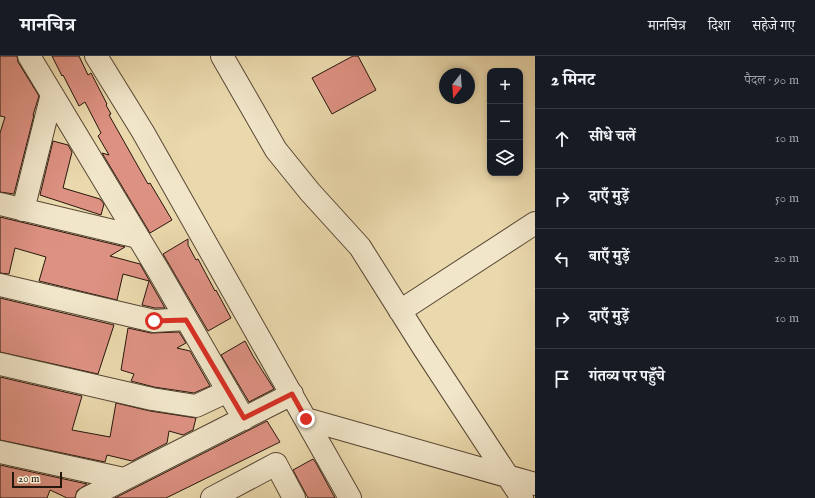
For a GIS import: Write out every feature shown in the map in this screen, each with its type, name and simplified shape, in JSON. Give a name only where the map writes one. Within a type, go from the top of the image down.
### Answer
[{"type":"street","points":[[29,56],[138,237],[244,418]]},
{"type":"street","points":[[96,56],[147,139],[350,498]]},
{"type":"street","points":[[222,56],[276,150],[310,192],[360,247],[522,498]]},
{"type":"street","points":[[23,210],[52,94]]},
{"type":"street","points":[[0,204],[138,237]]},
{"type":"street","points":[[400,311],[535,223]]},
{"type":"street","points":[[0,285],[154,321],[186,320]]},
{"type":"street","points":[[0,364],[152,399],[196,406],[228,391]]},
{"type":"street","points":[[87,498],[292,394]]},
{"type":"street","points":[[306,419],[535,484]]},
{"type":"street","points":[[0,452],[124,479]]},
{"type":"street","points":[[212,498],[276,464],[294,498]]},
{"type":"building","points":[[0,56],[17,56],[18,62],[39,96],[14,194],[0,192],[0,133],[5,117],[0,116]]},
{"type":"building","points":[[52,56],[79,56],[88,75],[91,73],[107,104],[106,105],[111,114],[109,115],[148,184],[150,183],[172,220],[150,233],[102,153],[109,155],[98,136],[101,133],[85,102],[79,106]]},
{"type":"building","points":[[353,56],[358,56],[376,90],[332,114],[312,78]]},
{"type":"building","points":[[53,141],[68,145],[72,152],[63,188],[100,199],[104,204],[101,215],[40,195]]},
{"type":"building","points":[[0,217],[125,247],[110,256],[140,264],[165,308],[155,308],[142,305],[149,281],[123,274],[117,300],[39,281],[46,257],[15,248],[9,274],[0,273]]},
{"type":"building","points":[[188,239],[188,245],[196,260],[198,259],[231,318],[208,331],[163,254]]},
{"type":"building","points":[[0,298],[114,325],[98,374],[0,352]]},
{"type":"building","points":[[128,328],[151,333],[179,332],[186,343],[177,348],[190,351],[210,386],[194,393],[154,387],[131,381],[134,374],[121,370]]},
{"type":"building","points":[[245,341],[274,389],[249,402],[221,355]]},
{"type":"building","points":[[0,377],[82,396],[72,430],[110,437],[116,403],[150,411],[196,418],[193,430],[183,435],[169,431],[167,443],[132,461],[107,455],[105,462],[0,440]]},
{"type":"building","points":[[267,421],[280,442],[166,498],[115,498]]},
{"type":"building","points":[[313,459],[335,498],[308,498],[293,470]]},
{"type":"building","points":[[0,465],[87,484],[77,491],[75,498],[67,498],[50,490],[47,498],[0,498]]},
{"type":"route","points":[[154,321],[186,320],[244,418],[292,394],[306,419]]}]
